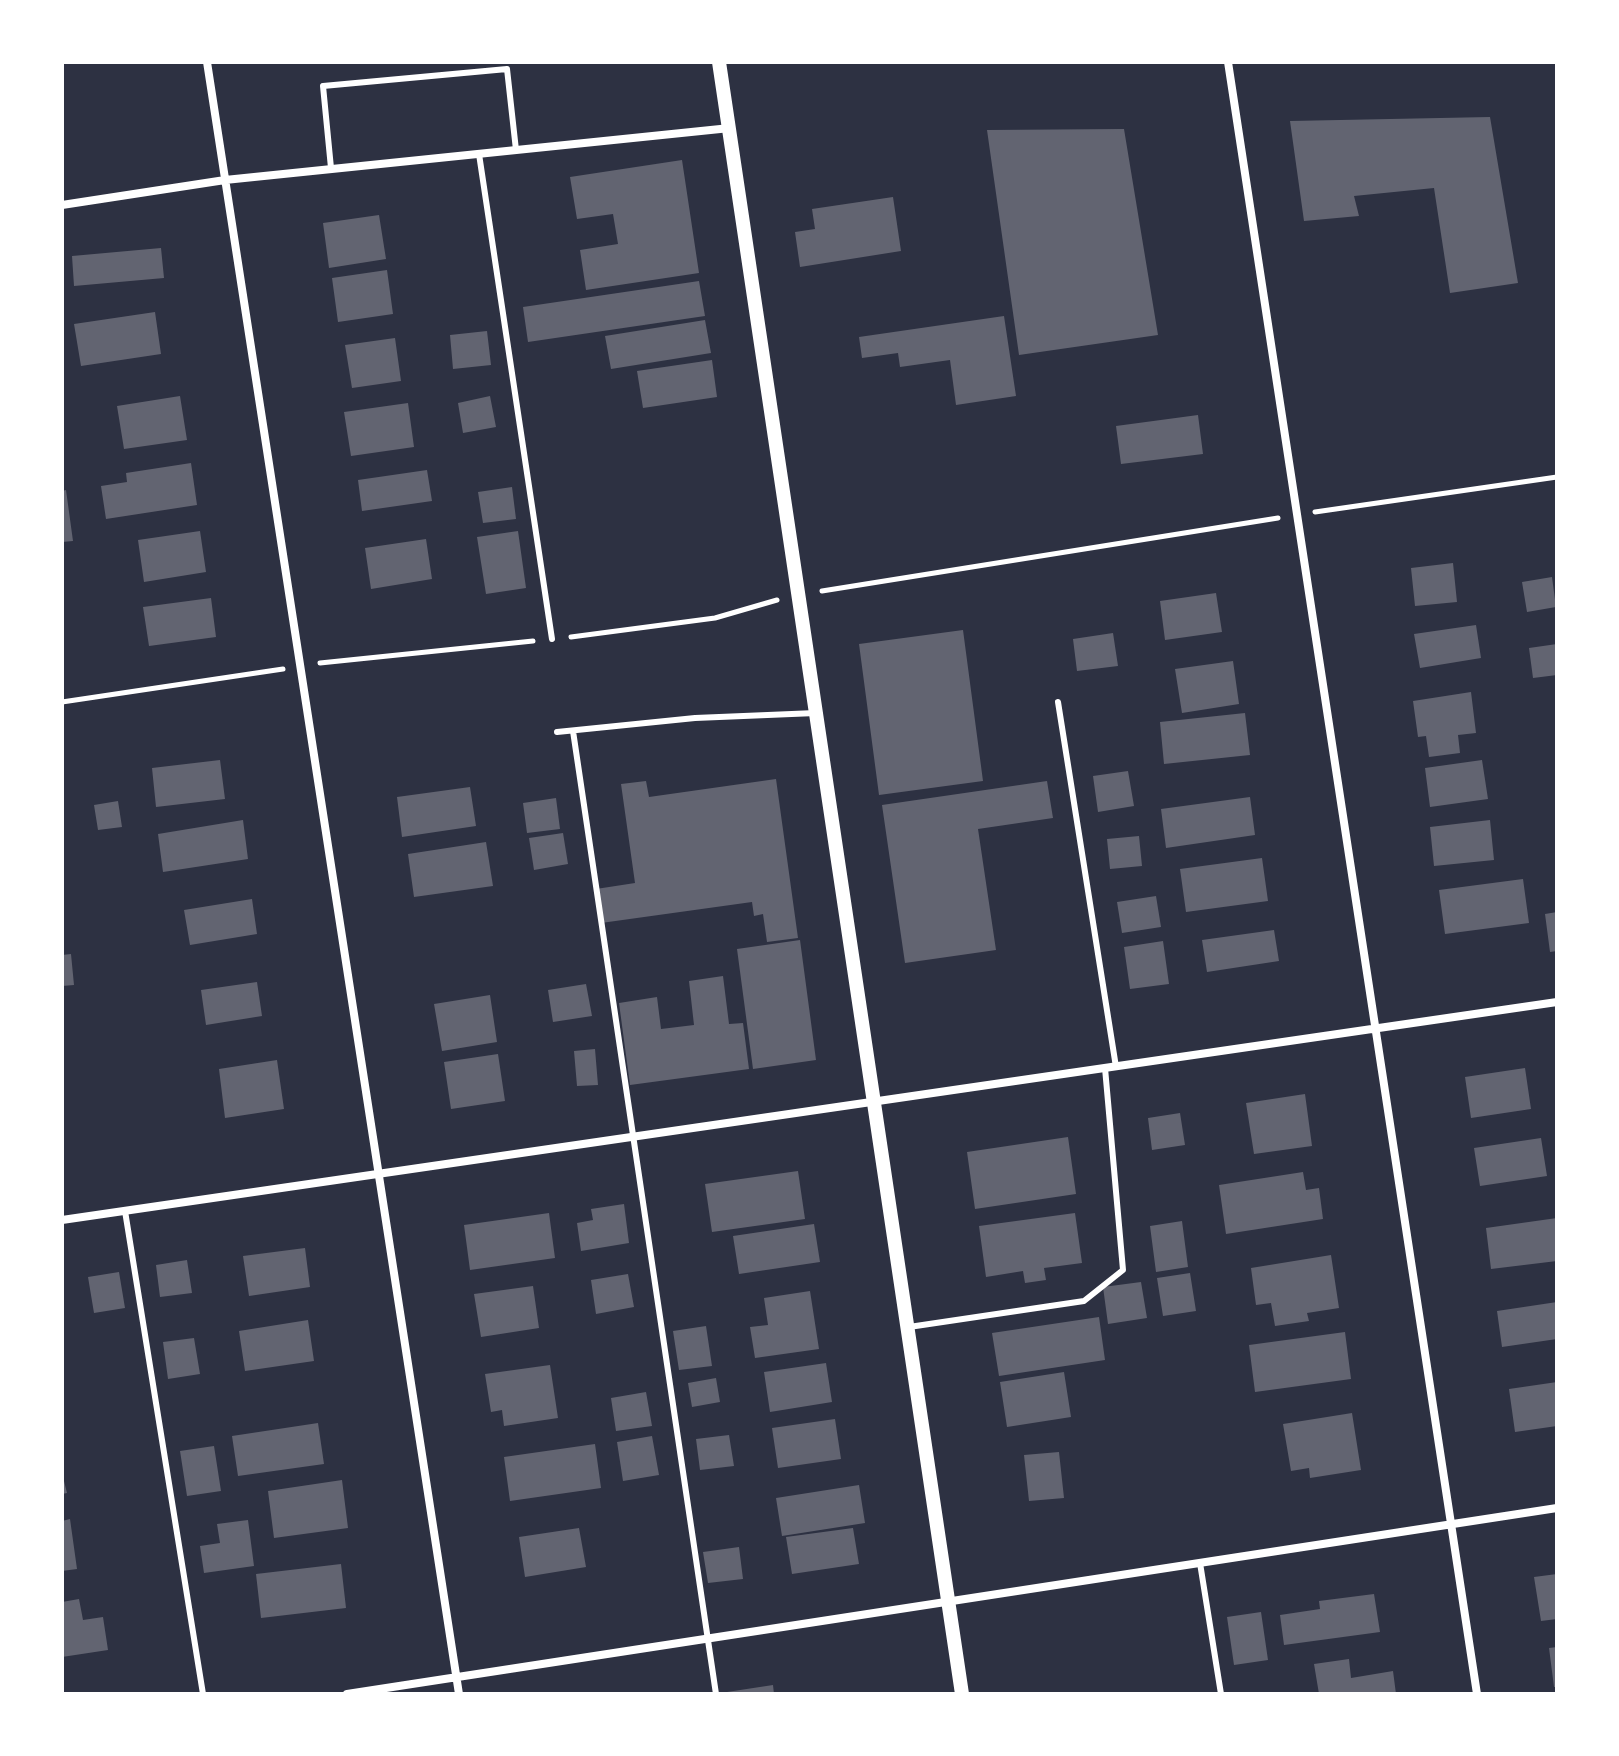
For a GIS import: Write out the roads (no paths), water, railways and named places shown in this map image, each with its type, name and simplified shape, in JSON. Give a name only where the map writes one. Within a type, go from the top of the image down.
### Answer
[{"type":"street","points":[[207,62],[459,1694]]},
{"type":"street","points":[[719,62],[819,713],[962,1694]]},
{"type":"street","points":[[1228,62],[1477,1694]]},
{"type":"street","points":[[62,205],[225,180],[730,128]]},
{"type":"street","points":[[62,1220],[1557,1002]]},
{"type":"street","points":[[347,1694],[1557,1508]]},
{"type":"lane","points":[[331,168],[323,86],[507,69],[516,150]]},
{"type":"lane","points":[[479,154],[552,639]]},
{"type":"lane","points":[[1058,702],[1116,1067]]},
{"type":"lane","points":[[557,732],[695,718],[819,713]]},
{"type":"lane","points":[[573,731],[716,1694]]},
{"type":"lane","points":[[909,1327],[1084,1301],[1123,1270],[1105,1068]]},
{"type":"lane","points":[[125,1211],[203,1694]]},
{"type":"lane","points":[[1200,1563],[1221,1694]]}]
